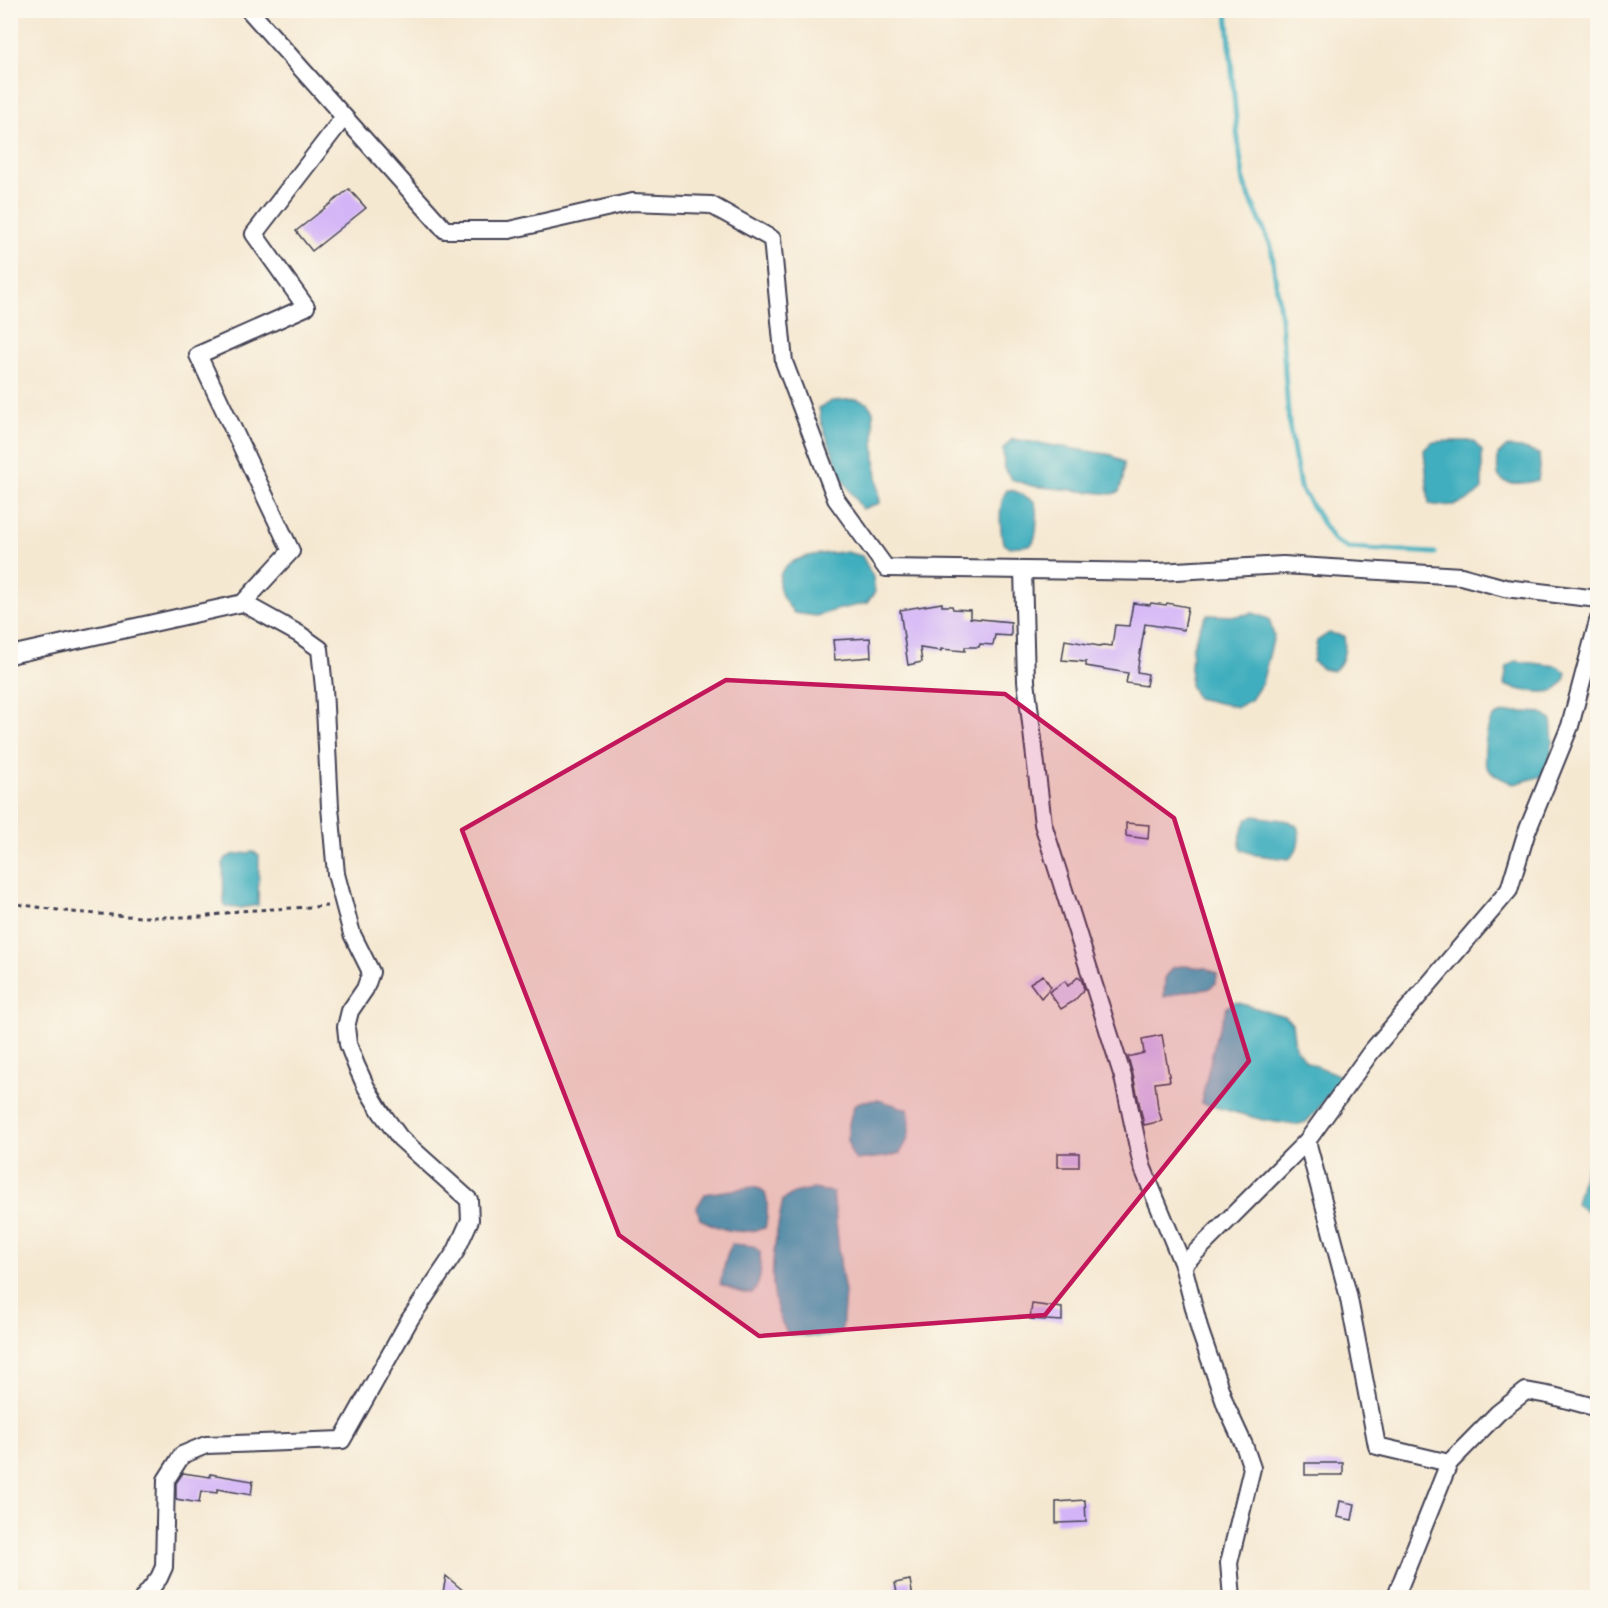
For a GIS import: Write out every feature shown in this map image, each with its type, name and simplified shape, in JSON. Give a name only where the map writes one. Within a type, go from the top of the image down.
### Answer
[{"type":"street","points":[[249,10],[445,230],[509,230],[632,202],[711,205],[772,239],[784,362],[836,499],[886,568],[1158,572],[1283,565],[1461,576],[1505,588],[1598,599]]},
{"type":"street","points":[[10,656],[243,603],[291,551],[198,355],[306,307],[254,234],[344,117]]},
{"type":"street","points":[[1023,570],[1026,681],[1043,824],[1123,1077],[1142,1166],[1183,1265],[1200,1331],[1226,1406],[1252,1468],[1229,1563],[1232,1598]]},
{"type":"street","points":[[143,1598],[159,1578],[164,1567],[166,1480],[182,1455],[206,1445],[342,1440],[410,1319],[456,1251],[470,1220],[469,1200],[400,1138],[381,1112],[366,1088],[348,1044],[346,1027],[350,1011],[365,989],[371,972],[352,934],[336,874],[320,649],[299,634],[243,603]]},
{"type":"street","points":[[1183,1265],[1307,1142],[1371,1052],[1509,890],[1526,834],[1570,726],[1598,621]]},
{"type":"street","points":[[1307,1142],[1348,1294],[1377,1446],[1449,1463]]},
{"type":"street","points":[[1395,1598],[1449,1463],[1498,1413],[1526,1391],[1598,1408]]},
{"type":"path","points":[[10,903],[70,912],[141,917],[203,917],[238,911],[344,904]]},
{"type":"highlighted area","points":[[726,680],[1005,694],[1174,818],[1249,1061],[1045,1315],[759,1336],[619,1235],[462,830]]},
{"type":"water","points":[[857,399],[867,403],[873,411],[880,503],[862,509],[843,480],[821,422],[819,408],[832,401]]},
{"type":"water","points":[[1012,439],[1112,455],[1124,463],[1119,492],[1112,494],[1032,486],[1011,479],[1004,467],[1003,449]]},
{"type":"water","points":[[1473,441],[1482,451],[1482,489],[1470,499],[1458,504],[1444,506],[1429,504],[1424,450],[1432,442]]},
{"type":"water","points":[[1506,447],[1521,448],[1539,454],[1538,480],[1510,483],[1500,478],[1498,455]]},
{"type":"water","points":[[1007,490],[1015,491],[1035,502],[1036,530],[1031,545],[1009,547],[1003,543],[1000,523],[1001,509]]},
{"type":"water","points":[[846,552],[862,556],[873,577],[875,592],[867,603],[816,616],[794,613],[781,593],[779,580],[782,571],[790,564],[812,555]]},
{"type":"water","points":[[1253,613],[1269,619],[1274,636],[1262,683],[1251,700],[1237,707],[1197,698],[1190,685],[1192,649],[1207,615],[1238,616]]},
{"type":"water","points":[[1329,633],[1344,636],[1345,641],[1342,660],[1333,671],[1323,669],[1313,662],[1317,641]]},
{"type":"water","points":[[1515,661],[1557,666],[1566,672],[1564,681],[1554,691],[1547,692],[1516,689],[1504,685],[1507,667]]},
{"type":"water","points":[[1505,713],[1542,713],[1551,720],[1553,741],[1550,761],[1542,776],[1514,784],[1496,775],[1487,767],[1485,757],[1491,721],[1497,715]]},
{"type":"water","points":[[1254,816],[1289,821],[1297,826],[1298,844],[1289,859],[1256,855],[1242,850],[1240,838],[1242,830],[1247,819]]},
{"type":"water","points":[[253,852],[259,855],[258,905],[240,908],[226,907],[223,864],[226,858],[232,855]]},
{"type":"water","points":[[1173,967],[1206,968],[1217,974],[1216,983],[1208,989],[1186,991],[1164,997],[1165,978]]},
{"type":"water","points":[[1235,1002],[1284,1016],[1292,1023],[1295,1047],[1307,1062],[1341,1076],[1319,1108],[1306,1122],[1295,1125],[1263,1120],[1201,1103],[1215,1041],[1227,1007]]},
{"type":"water","points":[[878,1100],[908,1109],[910,1127],[906,1143],[900,1153],[856,1160],[848,1141],[852,1111],[855,1104]]},
{"type":"water","points":[[1597,1142],[1597,1219],[1576,1204],[1590,1157]]},
{"type":"water","points":[[753,1187],[765,1193],[767,1214],[765,1228],[731,1231],[700,1219],[697,1207],[705,1194]]},
{"type":"water","points":[[812,1189],[833,1192],[845,1292],[842,1331],[823,1336],[788,1334],[780,1319],[773,1285],[776,1233],[783,1200],[794,1193]]},
{"type":"water","points":[[732,1244],[753,1246],[760,1252],[761,1268],[753,1293],[743,1293],[720,1284]]},
{"type":"building","points":[[349,189],[366,208],[312,251],[296,231]]},
{"type":"building","points":[[942,603],[942,606],[952,606],[953,609],[970,610],[970,618],[1011,622],[1011,636],[995,635],[993,645],[980,644],[979,647],[965,647],[965,651],[920,648],[922,662],[908,665],[900,610]]},
{"type":"building","points":[[1133,603],[1166,605],[1167,603],[1188,607],[1184,630],[1145,624],[1137,672],[1148,674],[1146,686],[1126,683],[1128,673],[1086,666],[1086,662],[1062,660],[1065,640],[1112,646],[1115,625],[1129,626]]},
{"type":"building","points":[[870,638],[871,657],[835,660],[833,640]]},
{"type":"building","points":[[1126,823],[1149,825],[1148,839],[1126,836]]},
{"type":"building","points":[[1043,975],[1051,987],[1041,998],[1030,983]]},
{"type":"building","points":[[1078,977],[1082,981],[1084,990],[1074,1001],[1061,1009],[1049,992],[1065,981],[1068,986]]},
{"type":"building","points":[[1162,1035],[1170,1081],[1155,1083],[1162,1121],[1144,1125],[1128,1057],[1144,1053],[1142,1039]]},
{"type":"building","points":[[1058,1153],[1079,1153],[1079,1167],[1058,1167]]},
{"type":"building","points":[[1032,1304],[1062,1308],[1062,1321],[1030,1319]]},
{"type":"building","points":[[1305,1463],[1343,1463],[1343,1475],[1305,1475]]},
{"type":"building","points":[[183,1473],[210,1477],[210,1474],[253,1481],[251,1495],[217,1489],[217,1493],[201,1491],[199,1503],[176,1499],[176,1483]]},
{"type":"building","points":[[1085,1500],[1086,1522],[1056,1523],[1056,1502]]},
{"type":"building","points":[[1340,1501],[1355,1504],[1352,1520],[1337,1517]]},
{"type":"building","points":[[446,1576],[472,1598],[442,1598]]},
{"type":"building","points":[[910,1580],[913,1598],[898,1598],[895,1583]]},
{"type":"waterway","points":[[1227,10],[1237,132],[1244,184],[1271,246],[1281,319],[1289,424],[1300,487],[1334,541],[1348,548],[1435,553]]}]
